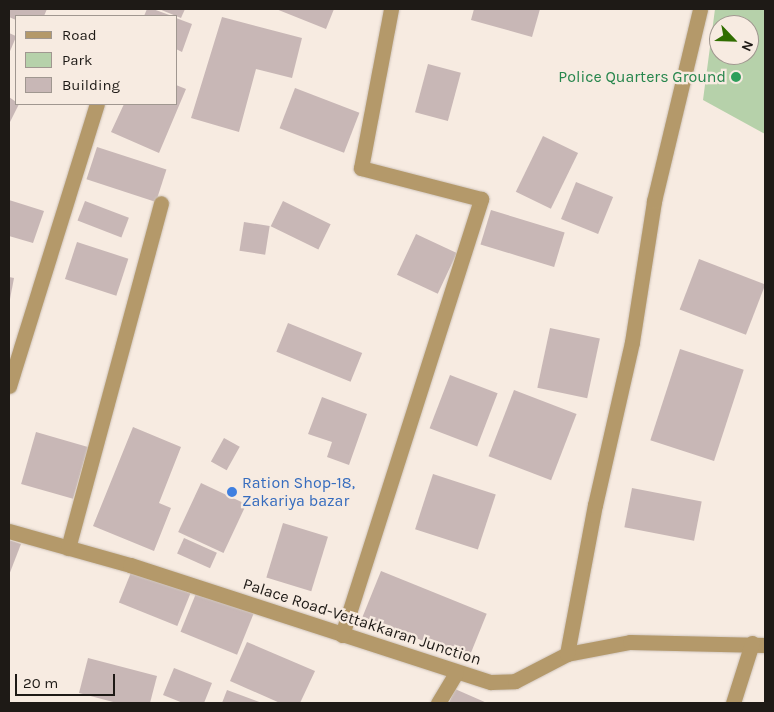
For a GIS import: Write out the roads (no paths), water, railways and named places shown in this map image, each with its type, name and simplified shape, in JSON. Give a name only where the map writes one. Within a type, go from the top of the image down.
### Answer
[{"type":"street","points":[[342,635],[481,199],[362,168],[391,9]]},
{"type":"street","points":[[567,654],[595,505],[632,342],[652,231],[654,201],[700,9]]},
{"type":"street","points":[[9,386],[97,105]]},
{"type":"street","points":[[68,548],[161,203]]},
{"type":"street","name":"Palace Road-Vettakkaran Junction","points":[[9,532],[130,564],[456,673],[491,682],[515,681],[567,654],[630,642],[758,644]]},
{"type":"street","points":[[733,703],[758,644]]},
{"type":"street","points":[[438,703],[456,673]]},
{"type":"place","name":"Police Quarters Ground","points":[[736,77]]},
{"type":"place","name":"Ration Shop-18, Zakariya bazar","points":[[232,492]]}]
